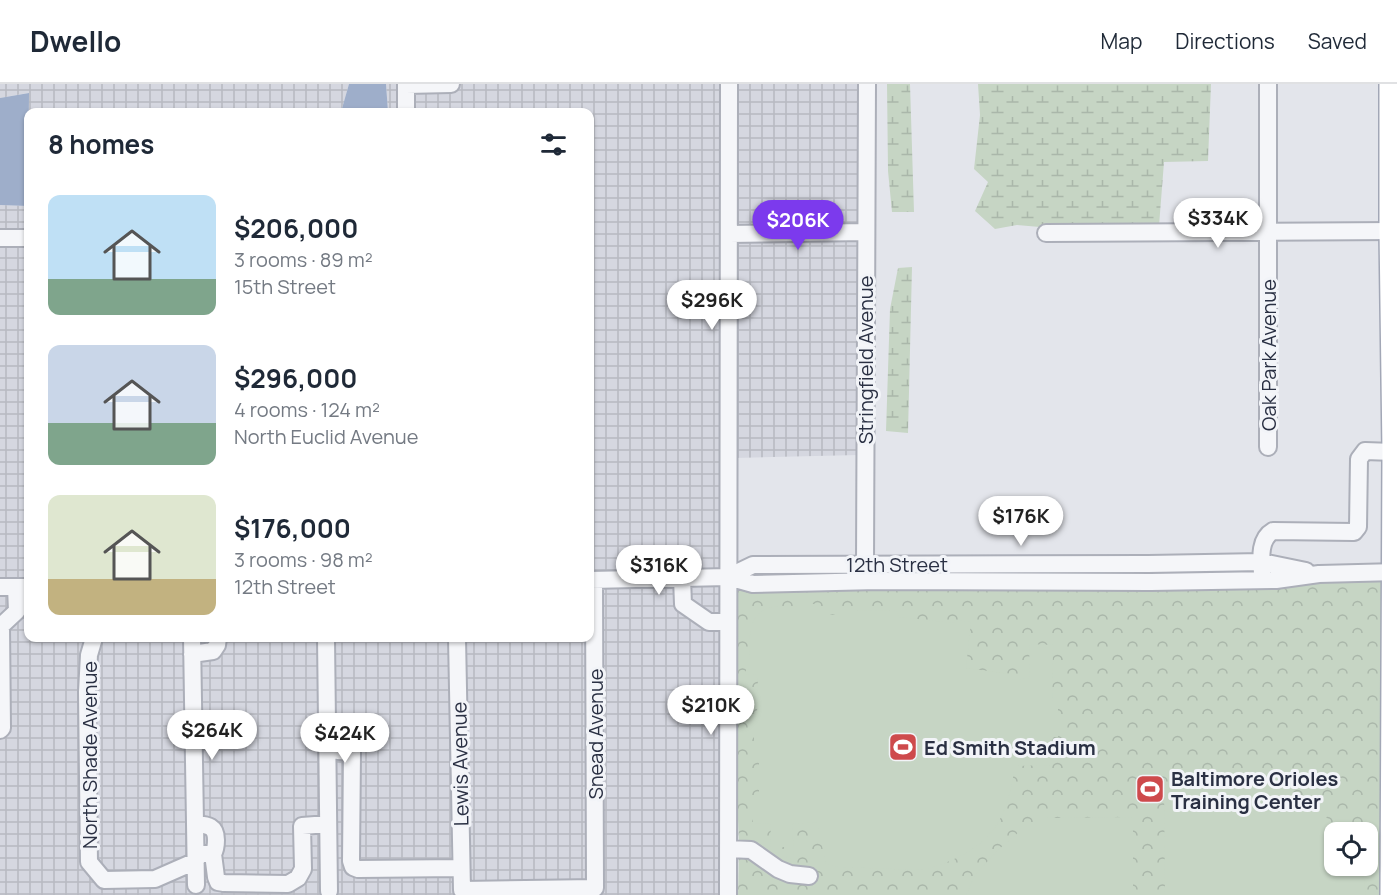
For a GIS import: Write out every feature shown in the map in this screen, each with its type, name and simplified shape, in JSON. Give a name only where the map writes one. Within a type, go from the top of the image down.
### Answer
[{"type":"main road","points":[[1390,84],[1395,572],[1391,895]]},
{"type":"street","points":[[406,108],[405,85],[451,84]]},
{"type":"street","points":[[728,895],[729,84]]},
{"type":"street","name":"Stringfield Avenue","points":[[864,564],[867,84]]},
{"type":"street","name":"Oak Park Avenue","points":[[1268,84],[1268,447]]},
{"type":"street","points":[[1046,233],[1393,231]]},
{"type":"street","points":[[729,234],[866,232]]},
{"type":"street","points":[[0,238],[24,238]]},
{"type":"street","points":[[1263,580],[1263,543],[1273,531],[1354,532],[1358,527],[1359,459],[1365,451],[1393,452]]},
{"type":"street","name":"12th Street","points":[[728,577],[753,565],[864,564],[1262,562],[1319,574]]},
{"type":"street","name":"12th Street","points":[[594,580],[728,577],[753,584],[1151,582],[1276,580],[1319,574],[1395,572]]},
{"type":"street","points":[[682,578],[683,604],[709,622],[728,622]]},
{"type":"street","points":[[0,730],[2,728],[0,626],[17,611],[15,587]]},
{"type":"street","name":"North Shade Avenue","points":[[93,642],[89,655],[87,692],[89,862],[104,880],[155,879],[196,858]]},
{"type":"street","points":[[196,885],[192,646],[213,651],[218,642]]},
{"type":"street","points":[[326,642],[329,891]]},
{"type":"street","name":"Lewis Avenue","points":[[457,642],[462,890]]},
{"type":"street","name":"Snead Avenue","points":[[462,890],[595,888],[593,642]]},
{"type":"street","points":[[327,746],[338,751],[351,752],[351,861],[353,867],[358,869],[461,868]]},
{"type":"street","points":[[196,824],[208,826],[216,832],[216,849],[213,854],[218,882],[288,884],[298,878],[303,870],[302,826],[328,824]]},
{"type":"street","points":[[728,849],[752,850],[778,869],[790,874],[809,876]]},
{"type":"street","points":[[196,858],[213,854]]},
{"type":"street","points":[[303,857],[329,857]]},
{"type":"shaded area","points":[[0,84],[349,84],[342,108],[29,108],[28,93],[0,98]]},
{"type":"shaded area","points":[[386,84],[723,84],[723,571],[594,574],[594,108],[388,108]]},
{"type":"shaded area","points":[[735,84],[861,84],[860,226],[735,228]]},
{"type":"shaded area","points":[[0,205],[24,206],[24,232],[0,232]]},
{"type":"shaded area","points":[[860,239],[859,455],[735,458],[735,241]]},
{"type":"shaded area","points":[[0,245],[24,245],[24,580],[0,580]]},
{"type":"shaded area","points":[[723,584],[723,895],[600,895],[600,587]]},
{"type":"shaded area","points":[[0,593],[24,593],[24,642],[88,642],[83,737],[100,884],[191,871],[191,891],[202,891],[198,642],[320,642],[324,895],[0,895]]},
{"type":"shaded area","points":[[99,642],[186,642],[190,857],[154,872],[107,873],[95,859],[95,656]]},
{"type":"shaded area","points":[[331,642],[452,642],[456,895],[335,895]]},
{"type":"shaded area","points":[[463,642],[589,642],[590,895],[468,895]]},
{"type":"green space","points":[[887,84],[910,84],[914,212],[892,212],[888,171]]},
{"type":"green space","points":[[978,84],[1211,84],[1208,161],[1164,162],[1159,226],[1040,227],[1017,225],[995,229],[975,211],[988,182],[974,169],[980,115]]},
{"type":"green space","points":[[912,267],[908,433],[886,431],[890,309],[898,268]]},
{"type":"green space","points":[[1384,579],[1383,895],[738,895],[739,847],[734,709],[734,585]]},
{"type":"green space","name":"Ed Smith Stadium","points":[[802,604],[815,604],[815,615],[855,615],[855,611],[892,610],[896,611],[899,617],[954,623],[955,620],[971,622],[966,668],[1011,674],[1013,680],[1030,678],[1029,644],[1053,645],[1052,706],[1058,706],[1058,737],[1052,737],[1052,765],[1015,766],[1004,811],[990,834],[980,844],[948,862],[916,870],[838,867],[826,864],[817,822],[792,824],[794,856],[792,860],[785,856],[785,847],[770,847],[771,824],[753,823],[753,807],[759,807],[759,758],[754,758],[754,714],[757,714],[758,675],[746,674],[746,665],[749,664],[751,630],[758,615],[773,607],[802,607]]},
{"type":"green space","points":[[1236,783],[1270,787],[1294,796],[1320,811],[1331,822],[1324,822],[1324,876],[1362,876],[1366,895],[1165,895],[1164,785]]},
{"type":"green space","points":[[1133,817],[1133,895],[966,895],[975,875],[998,850],[1020,831],[1046,818]]},
{"type":"water","points":[[349,84],[386,84],[388,108],[342,108]]},
{"type":"water","points":[[29,93],[29,108],[24,108],[24,206],[0,205],[0,98]]},
{"type":"place","name":"Ed Smith Stadium","points":[[903,747]]},
{"type":"place","name":"Baltimore Orioles Training Center","points":[[1150,789]]}]
